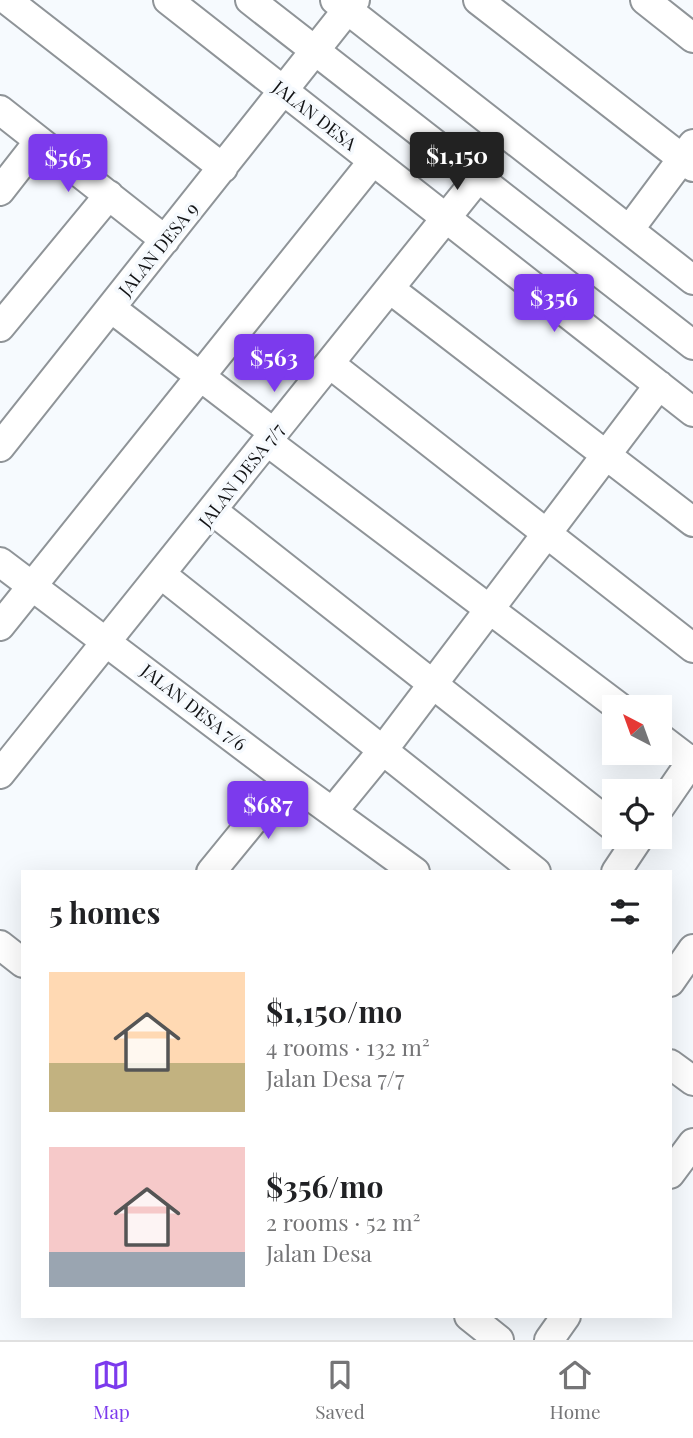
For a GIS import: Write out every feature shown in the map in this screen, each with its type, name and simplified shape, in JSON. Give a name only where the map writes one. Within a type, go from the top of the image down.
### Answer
[{"type":"street","points":[[7,0],[223,168]]},
{"type":"street","name":"JALAN DESA","points":[[168,0],[693,412]]},
{"type":"street","points":[[250,0],[693,345]]},
{"type":"street","points":[[478,0],[689,157],[629,230]]},
{"type":"street","points":[[645,0],[693,38]]},
{"type":"street","points":[[346,3],[693,280]]},
{"type":"street","name":"JALAN DESA 9","points":[[0,447],[316,51],[346,3]]},
{"type":"street","points":[[0,110],[165,240]]},
{"type":"street","points":[[0,191],[40,141]]},
{"type":"street","points":[[0,626],[373,161]]},
{"type":"street","name":"JALAN DESA 7/7","points":[[0,774],[478,178]]},
{"type":"street","points":[[0,327],[109,195]]},
{"type":"street","points":[[390,289],[693,522]]},
{"type":"street","points":[[111,308],[200,375],[271,437],[603,695]]},
{"type":"street","points":[[330,364],[693,648]]},
{"type":"street","points":[[333,811],[383,750],[659,385]]},
{"type":"street","points":[[213,511],[602,815]]},
{"type":"street","name":"JALAN DESA 7/6","points":[[0,562],[286,779],[412,870]]},
{"type":"street","points":[[162,575],[533,870]]},
{"type":"street","points":[[672,747],[692,761],[672,790]]},
{"type":"street","points":[[213,870],[286,779]]},
{"type":"street","points":[[617,870],[624,849]]},
{"type":"street","points":[[0,945],[21,961]]},
{"type":"street","points":[[672,1065],[693,1081]]},
{"type":"street","points":[[672,1171],[693,1143]]},
{"type":"street","points":[[472,1318],[499,1340]]},
{"type":"street","points":[[549,1340],[565,1318]]}]
